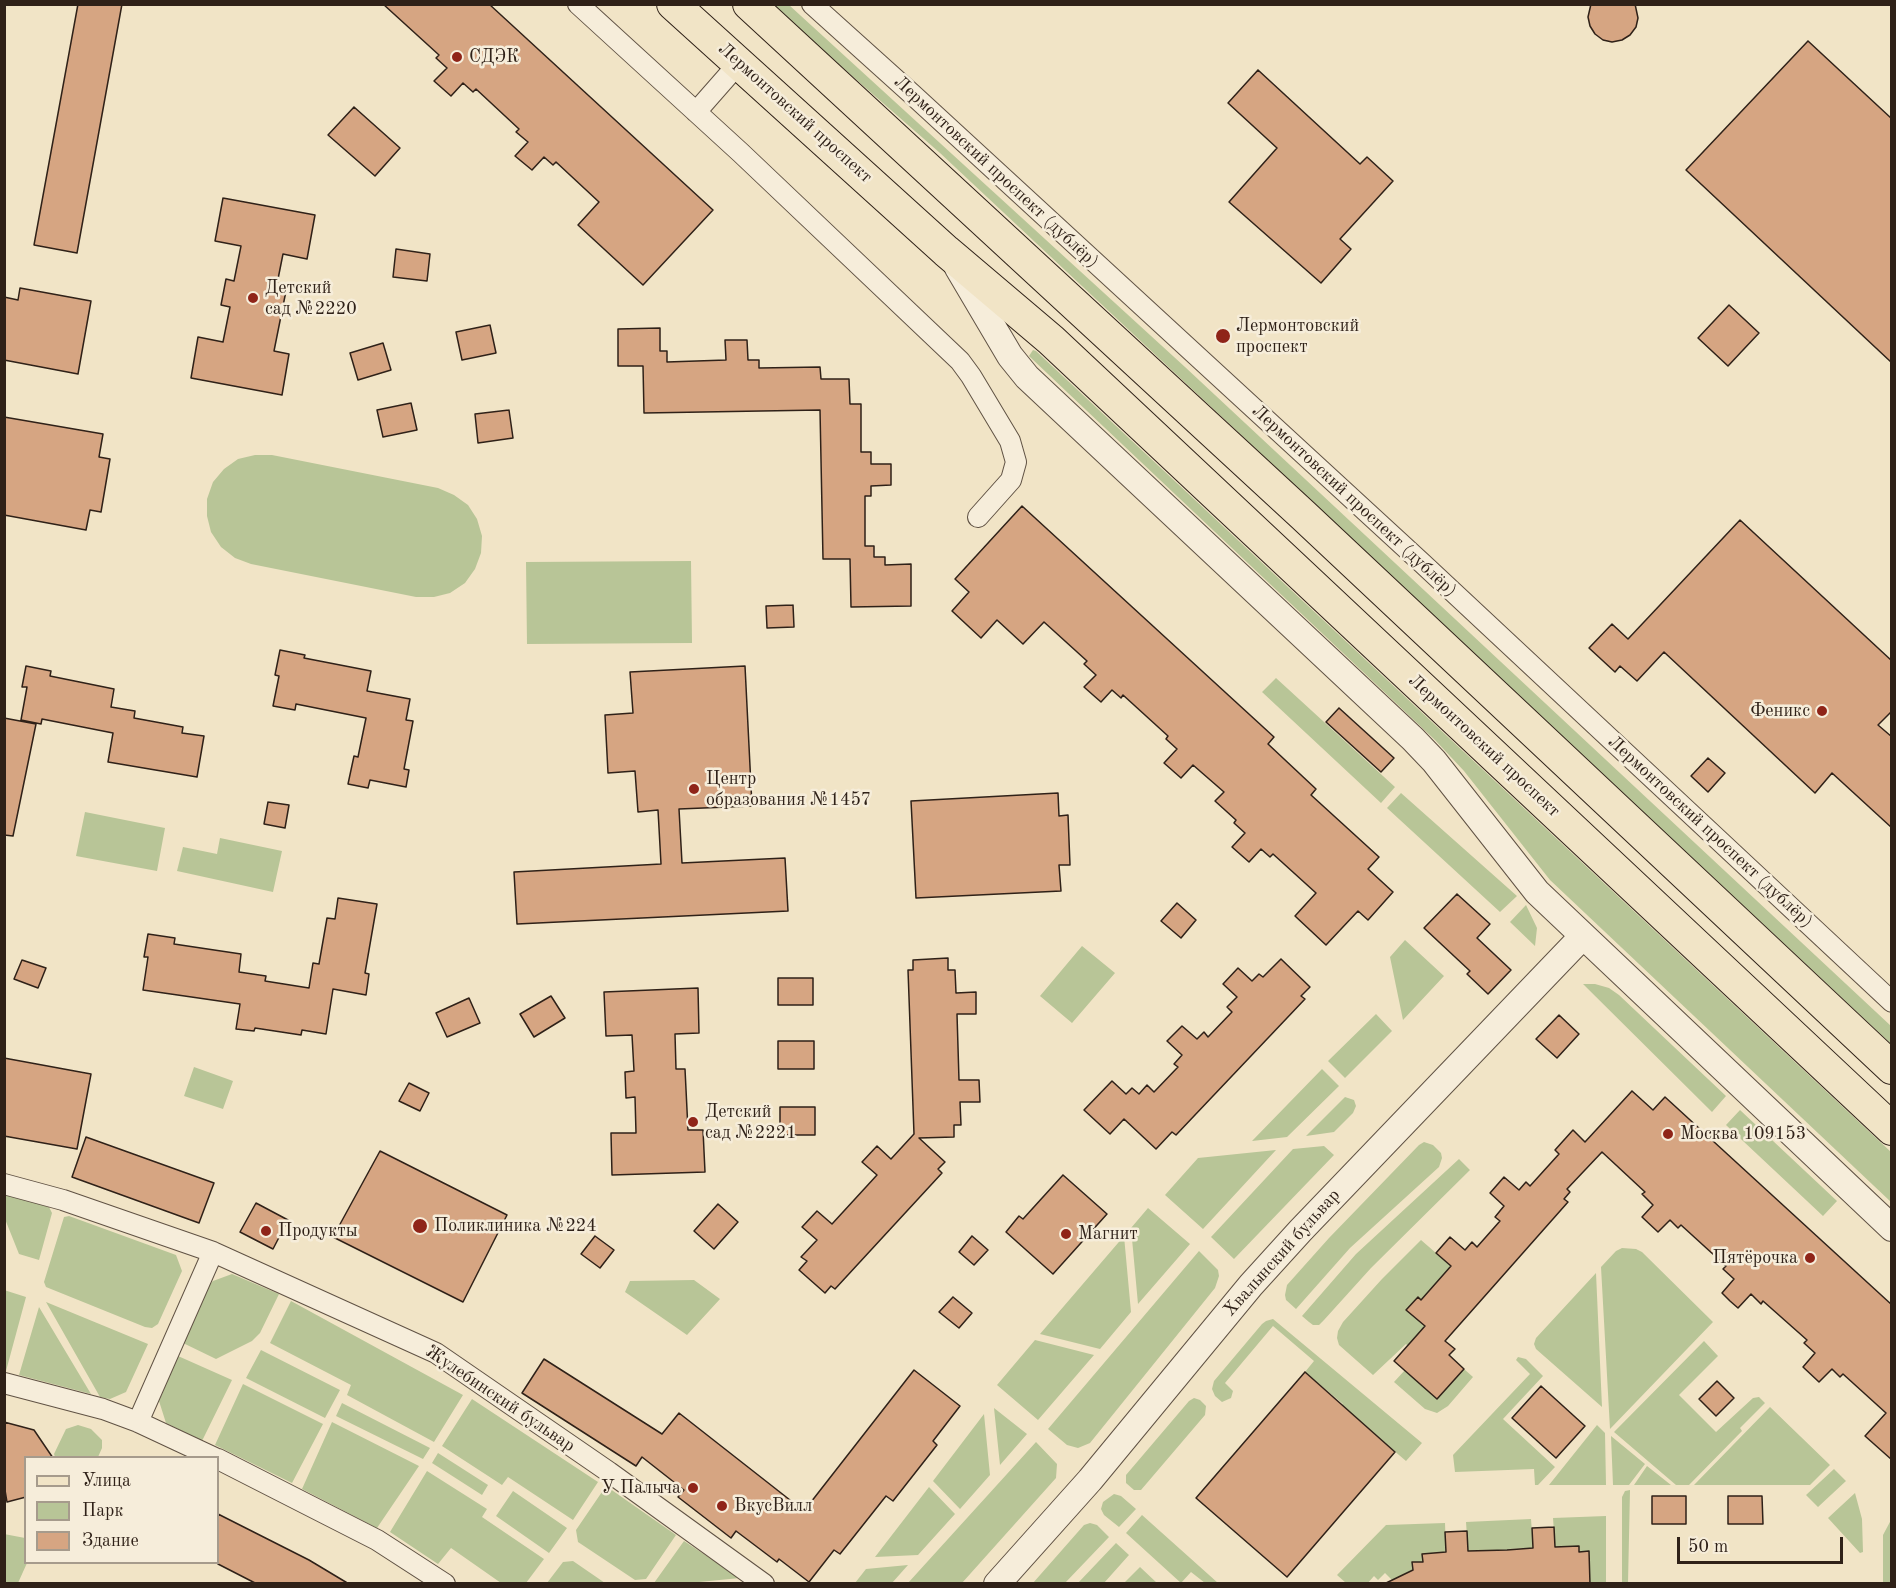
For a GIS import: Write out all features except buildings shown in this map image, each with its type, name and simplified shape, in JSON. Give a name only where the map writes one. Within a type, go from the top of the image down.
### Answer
[{"type":"main road","name":"Лермонтовский проспект","points":[[673,4],[946,250],[1051,340],[1892,1129]]},
{"type":"main road","points":[[749,4],[1286,499],[1892,1068]]},
{"type":"street","points":[[578,4],[953,355],[971,376],[1010,441],[1016,462],[1011,480],[978,517]]},
{"type":"street","name":"Лермонтовский проспект (дублёр)","points":[[812,4],[1422,563],[1892,1002]]},
{"type":"street","points":[[696,112],[739,63]]},
{"type":"street","points":[[946,250],[1011,356],[1028,377],[1413,739],[1434,761],[1536,892],[1892,1228]]},
{"type":"street","name":"Хвалынский бульвар","points":[[997,1584],[1090,1480],[1251,1286],[1301,1230],[1582,937]]},
{"type":"street","name":"Жулебинский бульвар","points":[[4,1184],[63,1200],[213,1252],[436,1353],[609,1472],[764,1584]]},
{"type":"street","points":[[138,1422],[213,1252]]},
{"type":"street","points":[[4,1383],[103,1409],[138,1422],[212,1456]]},
{"type":"street","points":[[219,1460],[377,1540],[445,1584]]},
{"type":"green space","points":[[771,5],[789,5],[1185,367],[1891,1026],[1891,1044],[940,153]]},
{"type":"green space","points":[[1033,350],[1891,1152],[1891,1202],[1550,880],[1464,771],[1435,740],[1029,356]]},
{"type":"green space","points":[[255,455],[272,455],[438,488],[454,495],[468,505],[477,519],[482,536],[481,553],[475,569],[465,583],[450,593],[434,597],[416,597],[251,564],[235,558],[221,547],[211,532],[207,516],[207,499],[213,482],[224,469],[238,459]]},
{"type":"green space","points":[[691,561],[692,643],[527,644],[526,562]]},
{"type":"green space","points":[[1276,678],[1395,787],[1381,803],[1262,692]]},
{"type":"green space","points":[[1401,793],[1517,896],[1500,912],[1387,808]]},
{"type":"green space","points":[[85,812],[165,828],[157,871],[76,856]]},
{"type":"green space","points":[[220,838],[282,851],[273,892],[177,871],[183,847],[217,854]]},
{"type":"green space","points":[[1526,905],[1537,928],[1535,946],[1510,922]]},
{"type":"green space","points":[[1405,940],[1444,976],[1403,1020],[1390,957]]},
{"type":"green space","points":[[1082,946],[1115,973],[1072,1023],[1040,996]]},
{"type":"green space","points":[[1583,984],[1595,984],[1609,988],[1619,995],[1726,1096],[1712,1112]]},
{"type":"green space","points":[[1376,1014],[1392,1031],[1345,1078],[1328,1061]]},
{"type":"green space","points":[[194,1067],[233,1081],[223,1109],[184,1096]]},
{"type":"green space","points":[[1322,1069],[1339,1086],[1287,1137],[1252,1141]]},
{"type":"green space","points":[[1345,1097],[1354,1100],[1356,1106],[1353,1113],[1334,1132],[1306,1136]]},
{"type":"green space","points":[[1740,1110],[1837,1201],[1823,1216],[1726,1125]]},
{"type":"green space","points":[[1424,1142],[1433,1145],[1441,1153],[1439,1167],[1350,1248],[1296,1309],[1286,1300],[1287,1285],[1329,1238]]},
{"type":"green space","points":[[1324,1146],[1334,1155],[1234,1259],[1211,1237],[1293,1149]]},
{"type":"green space","points":[[1276,1150],[1203,1229],[1165,1195],[1198,1158]]},
{"type":"green space","points":[[1459,1159],[1470,1170],[1371,1268],[1319,1325],[1313,1325],[1302,1316],[1356,1254]]},
{"type":"green space","points":[[4,1194],[49,1207],[52,1213],[39,1260],[19,1254],[5,1219]]},
{"type":"green space","points":[[1148,1208],[1190,1244],[1138,1304],[1131,1228]]},
{"type":"green space","points":[[69,1216],[176,1255],[182,1271],[158,1324],[152,1328],[145,1327],[46,1287],[44,1282],[64,1217]]},
{"type":"green space","points":[[1124,1236],[1131,1312],[1100,1349],[1040,1334]]},
{"type":"green space","points":[[1421,1240],[1451,1266],[1425,1304],[1417,1298],[1407,1310],[1425,1326],[1408,1346],[1406,1344],[1373,1375],[1339,1345],[1338,1331],[1343,1322],[1382,1279]]},
{"type":"green space","points":[[1622,1248],[1642,1252],[1713,1322],[1610,1429],[1601,1267],[1616,1251]]},
{"type":"green space","points":[[1199,1251],[1218,1270],[1219,1276],[1215,1288],[1090,1443],[1078,1448],[1067,1445],[1048,1429]]},
{"type":"green space","points":[[1596,1273],[1602,1407],[1536,1349],[1534,1344],[1536,1338]]},
{"type":"green space","points":[[232,1274],[279,1294],[260,1333],[252,1341],[216,1359],[183,1343],[207,1287],[213,1281]]},
{"type":"green space","points":[[694,1280],[720,1299],[687,1335],[625,1292],[630,1281]]},
{"type":"green space","points":[[4,1290],[26,1297],[6,1371],[4,1371]]},
{"type":"green space","points":[[291,1301],[463,1395],[434,1442],[347,1395],[351,1385],[270,1343]]},
{"type":"green space","points":[[46,1302],[148,1344],[126,1392],[110,1399],[100,1397]]},
{"type":"green space","points":[[39,1307],[91,1394],[19,1375]]},
{"type":"green space","points":[[1273,1319],[1422,1443],[1406,1461],[1357,1419],[1337,1412],[1343,1404],[1305,1372],[1314,1361],[1273,1326],[1225,1383],[1233,1391],[1231,1398],[1222,1402],[1215,1396],[1212,1389],[1214,1381],[1262,1324]]},
{"type":"green space","points":[[1035,1340],[1094,1355],[1038,1420],[997,1385]]},
{"type":"green space","points":[[1704,1341],[1718,1356],[1679,1395],[1716,1432],[1753,1398],[1759,1397],[1765,1403],[1740,1428],[1742,1431],[1689,1485],[1676,1485],[1614,1432]]},
{"type":"green space","points":[[261,1350],[340,1390],[325,1418],[246,1378]]},
{"type":"green space","points":[[178,1356],[232,1380],[202,1441],[166,1423],[159,1401]]},
{"type":"green space","points":[[1518,1357],[1526,1359],[1543,1376],[1503,1419],[1555,1467],[1538,1485],[1535,1485],[1534,1469],[1455,1472],[1453,1455],[1530,1374],[1516,1360]]},
{"type":"green space","points":[[1464,1369],[1473,1377],[1448,1406],[1437,1413],[1425,1409],[1394,1382],[1405,1370],[1437,1398]]},
{"type":"green space","points":[[243,1384],[323,1424],[292,1483],[215,1445]]},
{"type":"green space","points":[[1194,1398],[1206,1406],[1205,1415],[1141,1490],[1134,1490],[1126,1483],[1126,1475]]},
{"type":"green space","points":[[472,1399],[598,1482],[573,1520],[508,1477],[502,1485],[442,1446]]},
{"type":"green space","points":[[342,1403],[430,1448],[423,1459],[336,1416]]},
{"type":"green space","points":[[1770,1407],[1830,1465],[1810,1485],[1694,1485]]},
{"type":"green space","points":[[994,1408],[1027,1434],[1000,1465]]},
{"type":"green space","points":[[984,1414],[990,1475],[960,1509],[933,1481]]},
{"type":"green space","points":[[332,1422],[419,1466],[377,1528],[302,1489]]},
{"type":"green space","points":[[78,1425],[91,1429],[102,1440],[98,1456],[55,1456],[66,1429]]},
{"type":"green space","points":[[1597,1425],[1605,1433],[1606,1485],[1549,1485]]},
{"type":"green space","points":[[1611,1436],[1645,1464],[1629,1485],[1613,1485]]},
{"type":"green space","points":[[1036,1442],[1057,1464],[1056,1478],[962,1583],[908,1583]]},
{"type":"green space","points":[[438,1453],[488,1485],[482,1495],[432,1463]]},
{"type":"green space","points":[[1647,1466],[1671,1485],[1634,1485]]},
{"type":"green space","points":[[1834,1469],[1846,1481],[1818,1507],[1806,1495]]},
{"type":"green space","points":[[427,1471],[487,1509],[482,1517],[544,1559],[526,1583],[501,1583],[451,1548],[438,1564],[390,1532]]},
{"type":"green space","points":[[606,1486],[676,1535],[646,1579],[635,1580],[578,1542],[576,1530]]},
{"type":"green space","points":[[929,1487],[955,1514],[918,1555],[875,1557]]},
{"type":"green space","points":[[1630,1490],[1628,1583],[1622,1583],[1622,1497],[1625,1491]]},
{"type":"green space","points":[[513,1491],[567,1528],[549,1553],[496,1516]]},
{"type":"green space","points":[[1855,1493],[1862,1519],[1863,1552],[1860,1553],[1828,1518]]},
{"type":"green space","points":[[1114,1494],[1121,1496],[1136,1509],[1119,1527],[1104,1515],[1101,1509],[1103,1502]]},
{"type":"green space","points":[[1142,1515],[1218,1583],[1205,1583],[1191,1572],[1181,1583],[1126,1533]]},
{"type":"green space","points":[[1606,1516],[1606,1583],[1590,1583],[1588,1551],[1579,1552],[1579,1546],[1555,1547],[1553,1518]]},
{"type":"green space","points":[[1531,1519],[1533,1548],[1509,1549],[1509,1557],[1490,1550],[1468,1551],[1466,1522]]},
{"type":"green space","points":[[1891,1520],[1891,1583],[1883,1583],[1883,1535]]},
{"type":"green space","points":[[1090,1523],[1097,1525],[1109,1537],[1065,1583],[1033,1583],[1084,1525]]},
{"type":"green space","points":[[1445,1523],[1446,1552],[1423,1554],[1423,1562],[1412,1563],[1413,1572],[1393,1581],[1385,1573],[1378,1580],[1374,1576],[1367,1584],[1346,1583],[1337,1575],[1386,1525]]},
{"type":"green space","points":[[4,1534],[24,1538],[24,1564],[27,1564],[18,1583],[5,1583]]},
{"type":"green space","points":[[684,1541],[740,1578],[689,1583],[654,1583]]},
{"type":"green space","points":[[1116,1543],[1129,1555],[1104,1583],[1078,1583]]},
{"type":"green space","points":[[573,1561],[605,1583],[547,1583],[563,1562]]},
{"type":"green space","points":[[908,1565],[892,1583],[855,1583],[866,1569]]},
{"type":"green space","points":[[1140,1567],[1157,1583],[1124,1583]]},
{"type":"place","name":"СДЭК","points":[[457,57]]},
{"type":"place","name":"Детский сад №2220","points":[[253,298]]},
{"type":"place","name":"Лермонтовский проспект","points":[[1223,336]]},
{"type":"place","name":"Феникс","points":[[1822,711]]},
{"type":"place","name":"Центр образования №1457","points":[[694,789]]},
{"type":"place","name":"Детский сад №2221","points":[[693,1122]]},
{"type":"place","name":"Москва 109153","points":[[1668,1134]]},
{"type":"place","name":"Поликлиника №224","points":[[420,1226]]},
{"type":"place","name":"Продукты","points":[[266,1231]]},
{"type":"place","name":"Магнит","points":[[1066,1234]]},
{"type":"place","name":"Пятёрочка","points":[[1810,1258]]},
{"type":"place","name":"У Палыча","points":[[693,1488]]},
{"type":"place","name":"ВкусВилл","points":[[722,1506]]}]
